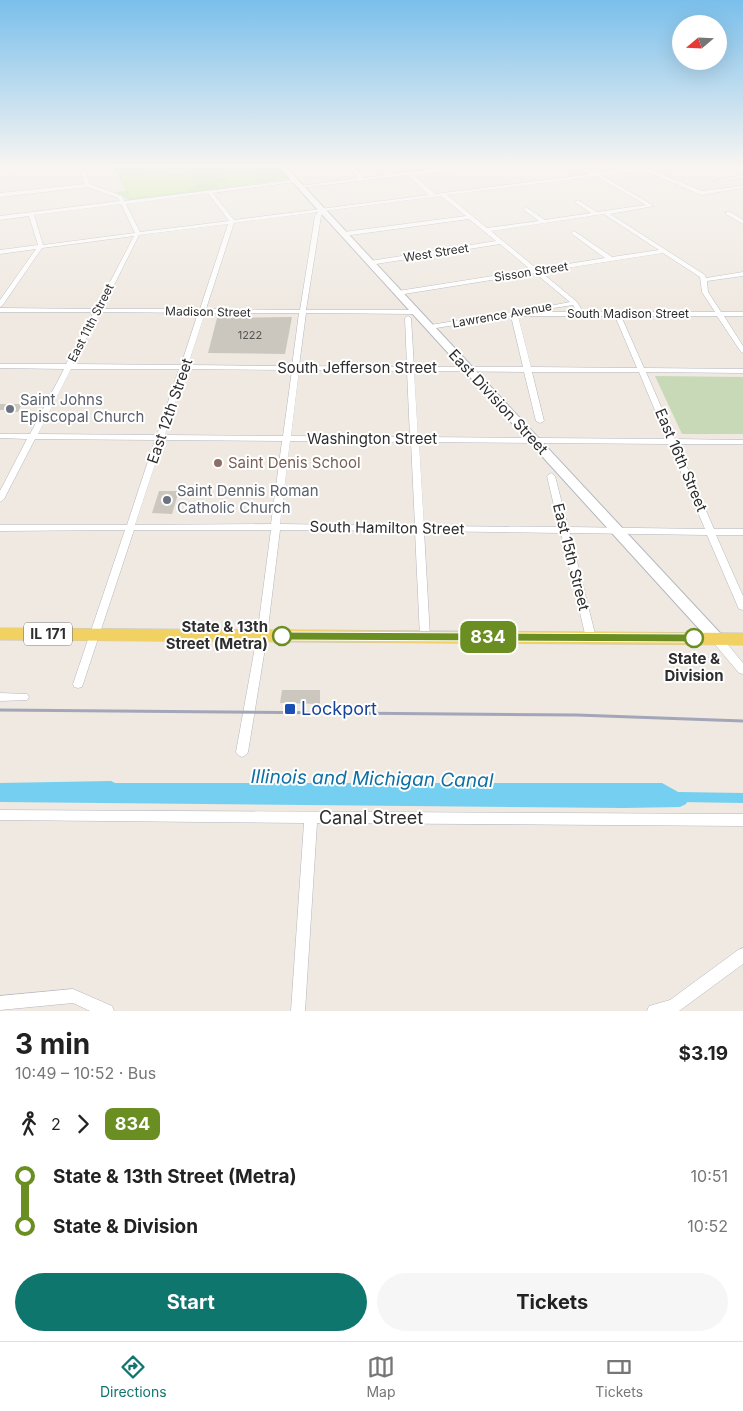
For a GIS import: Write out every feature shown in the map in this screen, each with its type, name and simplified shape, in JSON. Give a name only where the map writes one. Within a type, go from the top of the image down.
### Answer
[{"type":"main road","name":"IL 171","points":[[0,634],[743,638]]},
{"type":"street","points":[[0,218],[38,213]]},
{"type":"street","points":[[129,213],[138,233]]},
{"type":"street","points":[[226,213],[232,221]]},
{"type":"street","points":[[0,252],[296,213]]},
{"type":"street","points":[[242,752],[262,636],[303,312],[320,213]]},
{"type":"street","name":"East Division Street","points":[[325,213],[398,293],[412,315],[430,327],[716,638]]},
{"type":"street","points":[[466,213],[575,303],[581,314]]},
{"type":"street","points":[[532,213],[544,222]]},
{"type":"street","points":[[487,230],[603,213]]},
{"type":"street","points":[[605,213],[702,276],[704,280],[703,288],[743,351]]},
{"type":"street","points":[[728,213],[743,222]]},
{"type":"street","points":[[31,214],[41,246]]},
{"type":"street","points":[[344,234],[471,217]]},
{"type":"street","name":"East 12th Street","points":[[78,684],[185,368],[232,221]]},
{"type":"street","name":"East 11th Street","points":[[0,498],[138,233]]},
{"type":"street","points":[[574,233],[610,259]]},
{"type":"street","name":"West Street","points":[[370,263],[502,242]]},
{"type":"street","points":[[0,305],[41,246]]},
{"type":"street","name":"Sisson Street","points":[[398,293],[663,251]]},
{"type":"street","points":[[704,280],[743,274]]},
{"type":"street","name":"Lawrence Avenue","points":[[430,327],[575,303]]},
{"type":"street","name":"Madison Street","points":[[0,310],[303,312],[412,315]]},
{"type":"street","points":[[514,314],[540,420]]},
{"type":"street","name":"South Madison Street","points":[[514,314],[743,314]]},
{"type":"street","name":"East 16th Street","points":[[617,314],[643,370],[743,607]]},
{"type":"street","points":[[412,315],[412,368],[425,637]]},
{"type":"street","name":"South Jefferson Street","points":[[0,366],[743,371]]},
{"type":"street","name":"Washington Street","points":[[0,436],[743,442]]},
{"type":"street","name":"East 15th Street","points":[[551,476],[591,638]]},
{"type":"street","name":"South Hamilton Street","points":[[0,528],[275,527],[743,532]]},
{"type":"street","points":[[716,638],[743,670]]},
{"type":"street","points":[[0,697],[23,697]]},
{"type":"street","name":"Canal Street","points":[[0,815],[743,820]]},
{"type":"street","points":[[298,1011],[311,818]]},
{"type":"street","points":[[654,1011],[673,1006],[743,955]]},
{"type":"street","points":[[0,1003],[73,996],[107,1011]]},
{"type":"green space","points":[[655,376],[743,377],[743,434],[682,434]]},
{"type":"water","name":"Illinois and Michigan Canal","points":[[111,781],[115,783],[662,783],[689,798],[686,804],[680,807],[624,808],[0,802],[0,783]]},
{"type":"building","points":[[292,317],[285,354],[208,353],[217,318]]},
{"type":"building","name":"Saint Johns Episcopal Church","points":[[0,404],[22,404],[18,412],[4,412],[5,410],[0,410]]},
{"type":"building","name":"Saint Dennis Roman Catholic Church","points":[[159,491],[179,491],[172,514],[152,513]]},
{"type":"building","points":[[282,690],[320,690],[320,704],[280,703]]},
{"type":"waterway","name":"Illinois and Michigan Canal","points":[[679,797],[743,798]]},
{"type":"railway","points":[[0,710],[577,715],[743,721]]},
{"type":"bus line","name":"834","points":[[282,636],[694,638]]},
{"type":"place","name":"Saint Johns Episcopal Church","points":[[10,409]]},
{"type":"place","name":"Saint Denis School","points":[[218,463]]},
{"type":"place","name":"Saint Dennis Roman Catholic Church","points":[[167,500]]},
{"type":"place","name":"State & 13th Street (Metra)","points":[[282,636]]},
{"type":"place","name":"State & Division","points":[[694,638]]},
{"type":"place","name":"Lockport","points":[[290,709]]}]
